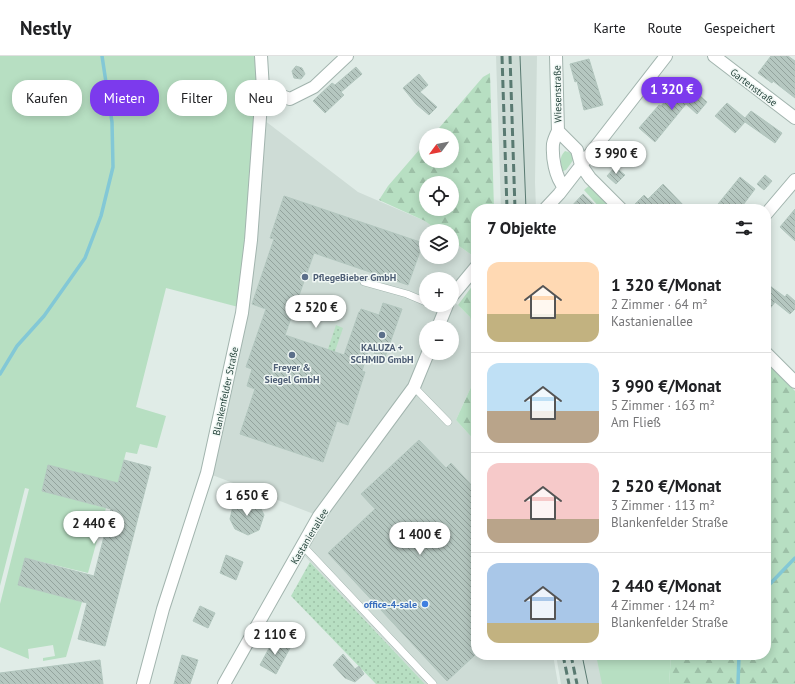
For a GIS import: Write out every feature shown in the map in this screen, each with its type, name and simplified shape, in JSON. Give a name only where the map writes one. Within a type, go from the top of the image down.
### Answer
[{"type":"street","name":"Blankenfelder Straße","points":[[261,56],[262,80]]},
{"type":"street","points":[[287,98],[290,99],[314,87],[347,56]]},
{"type":"street","name":"Wiesenstraße","points":[[556,56],[558,131],[553,142],[553,154],[558,180],[564,187]]},
{"type":"street","points":[[549,204],[666,56]]},
{"type":"street","name":"Gartenstraße","points":[[714,56],[795,118]]},
{"type":"street","name":"Blankenfelder Straße","points":[[143,684],[166,602],[207,473],[242,313],[251,240],[260,116]]},
{"type":"street","name":"Wiesenstraße","points":[[558,131],[577,150],[581,165],[590,178],[616,204]]},
{"type":"street","points":[[771,208],[795,180]]},
{"type":"street","points":[[459,288],[471,273]]},
{"type":"street","points":[[771,358],[795,382]]},
{"type":"street","name":"Kastanienallee","points":[[224,684],[319,516],[414,387],[425,360]]},
{"type":"lane","points":[[364,282],[407,294],[419,299]]},
{"type":"lane","points":[[414,387],[448,422]]},
{"type":"lane","points":[[303,546],[433,684]]},
{"type":"shaded area","points":[[496,56],[537,56],[536,204],[501,204]]},
{"type":"shaded area","points":[[260,117],[358,192],[429,224],[419,224],[419,264],[459,264],[459,246],[471,254],[471,266],[459,285],[459,272],[419,272],[419,312],[459,312],[459,306],[470,317],[471,324],[471,387],[456,420],[471,436],[471,660],[554,660],[558,684],[425,684],[300,551],[319,516],[207,473],[242,313]]},
{"type":"shaded area","points":[[557,660],[612,660],[614,684],[561,684]]},
{"type":"green space","points":[[0,56],[258,56],[260,80],[235,80],[235,116],[259,116],[242,308],[166,288],[136,407],[166,416],[157,448],[140,444],[137,454],[126,452],[118,483],[48,465],[42,491],[106,508],[88,573],[25,558],[18,585],[82,602],[66,657],[43,661],[43,658],[55,656],[53,645],[28,649],[29,659],[0,647],[0,604],[29,489],[25,488],[0,586]]},
{"type":"green space","points":[[490,73],[494,204],[471,204],[471,254],[459,246],[459,224],[429,224],[379,200],[388,186],[419,150],[419,168],[459,168],[459,128],[439,128],[483,77]]},
{"type":"green space","points":[[565,151],[571,154],[574,159],[566,170],[563,171],[561,160]]},
{"type":"green space","points":[[590,185],[611,204],[597,204],[584,190]]},
{"type":"green space","points":[[471,288],[471,324],[470,317],[459,306],[459,304]]},
{"type":"green space","points":[[336,325],[343,328],[334,354],[327,352]]},
{"type":"green space","points":[[771,367],[795,391],[795,684],[669,684],[671,660],[771,660]]},
{"type":"green space","points":[[471,387],[471,436],[456,420]]},
{"type":"green space","points":[[310,562],[425,684],[376,684],[291,596]]},
{"type":"green space","points":[[597,660],[671,660],[669,684],[602,684]]},
{"type":"building","points":[[771,56],[788,56],[795,61],[795,98],[773,81],[772,83],[758,73]]},
{"type":"building","points":[[589,59],[603,105],[584,110],[577,81],[575,82],[570,64]]},
{"type":"building","points":[[296,66],[302,68],[305,74],[301,79],[294,78],[292,71]]},
{"type":"building","points":[[356,67],[362,74],[341,92],[344,95],[325,113],[313,101],[332,83],[335,85]]},
{"type":"building","points":[[419,74],[428,85],[420,92],[437,107],[429,115],[416,104],[403,88]]},
{"type":"building","points":[[683,81],[707,102],[697,114],[686,104],[655,142],[639,128]]},
{"type":"building","points":[[727,103],[745,118],[751,111],[782,133],[775,143],[745,122],[735,133],[715,116]]},
{"type":"building","points":[[615,167],[625,175],[616,184],[607,176]]},
{"type":"building","points":[[765,175],[772,181],[764,190],[757,184]]},
{"type":"building","points":[[740,177],[755,189],[744,204],[718,204]]},
{"type":"building","points":[[663,184],[682,204],[635,204],[644,195],[648,199]]},
{"type":"building","points":[[583,194],[594,204],[574,204]]},
{"type":"building","points":[[284,196],[419,242],[419,254],[408,285],[314,253],[285,335],[344,355],[361,309],[379,315],[383,303],[402,309],[385,357],[368,351],[362,371],[365,372],[348,425],[337,421],[323,462],[240,434],[255,389],[247,386],[252,369],[246,367],[266,309],[252,304],[274,239],[270,238]]},
{"type":"building","points":[[795,209],[795,241],[780,227]]},
{"type":"building","points":[[771,287],[785,297],[787,294],[795,301],[795,309],[790,314],[775,302],[771,307]]},
{"type":"building","name":"office-4-sale","points":[[419,440],[446,468],[451,463],[471,485],[471,659],[447,681],[328,553],[375,509],[361,494]]},
{"type":"building","points":[[124,460],[151,467],[105,646],[78,639],[87,603],[18,585],[25,558],[94,576],[111,509],[42,491],[48,465],[118,483]]},
{"type":"building","points":[[243,500],[259,505],[264,515],[259,530],[248,535],[235,529],[230,519],[233,506]]},
{"type":"building","points":[[226,555],[243,562],[236,580],[220,573]]},
{"type":"building","points":[[200,606],[215,613],[208,628],[193,621]]},
{"type":"building","points":[[274,639],[290,648],[276,674],[260,665]]},
{"type":"building","points":[[343,654],[355,669],[359,666],[364,674],[355,682],[345,678],[333,665]]},
{"type":"building","points":[[182,655],[198,660],[190,684],[174,684]]},
{"type":"building","points":[[100,660],[103,684],[0,684],[0,673]]},
{"type":"waterway","points":[[0,374],[17,346],[44,316],[85,258],[101,216],[113,167],[112,122],[102,56]]},
{"type":"waterway","points":[[771,583],[795,558]]},
{"type":"waterway","points":[[738,684],[739,660]]},
{"type":"tram line","points":[[520,56],[526,204]]},
{"type":"tram line","points":[[583,660],[588,684]]},
{"type":"railway","points":[[502,56],[507,204]]},
{"type":"railway","points":[[510,56],[515,204]]},
{"type":"railway","points":[[564,660],[569,684]]},
{"type":"railway","points":[[572,660],[577,684]]},
{"type":"place","name":"PflegeBieber GmbH","points":[[305,277]]},
{"type":"place","name":"KALUZA + SCHMID GmbH","points":[[382,335]]},
{"type":"place","name":"Freyer & Siegel GmbH","points":[[292,355]]},
{"type":"place","name":"office-4-sale","points":[[425,604]]}]
